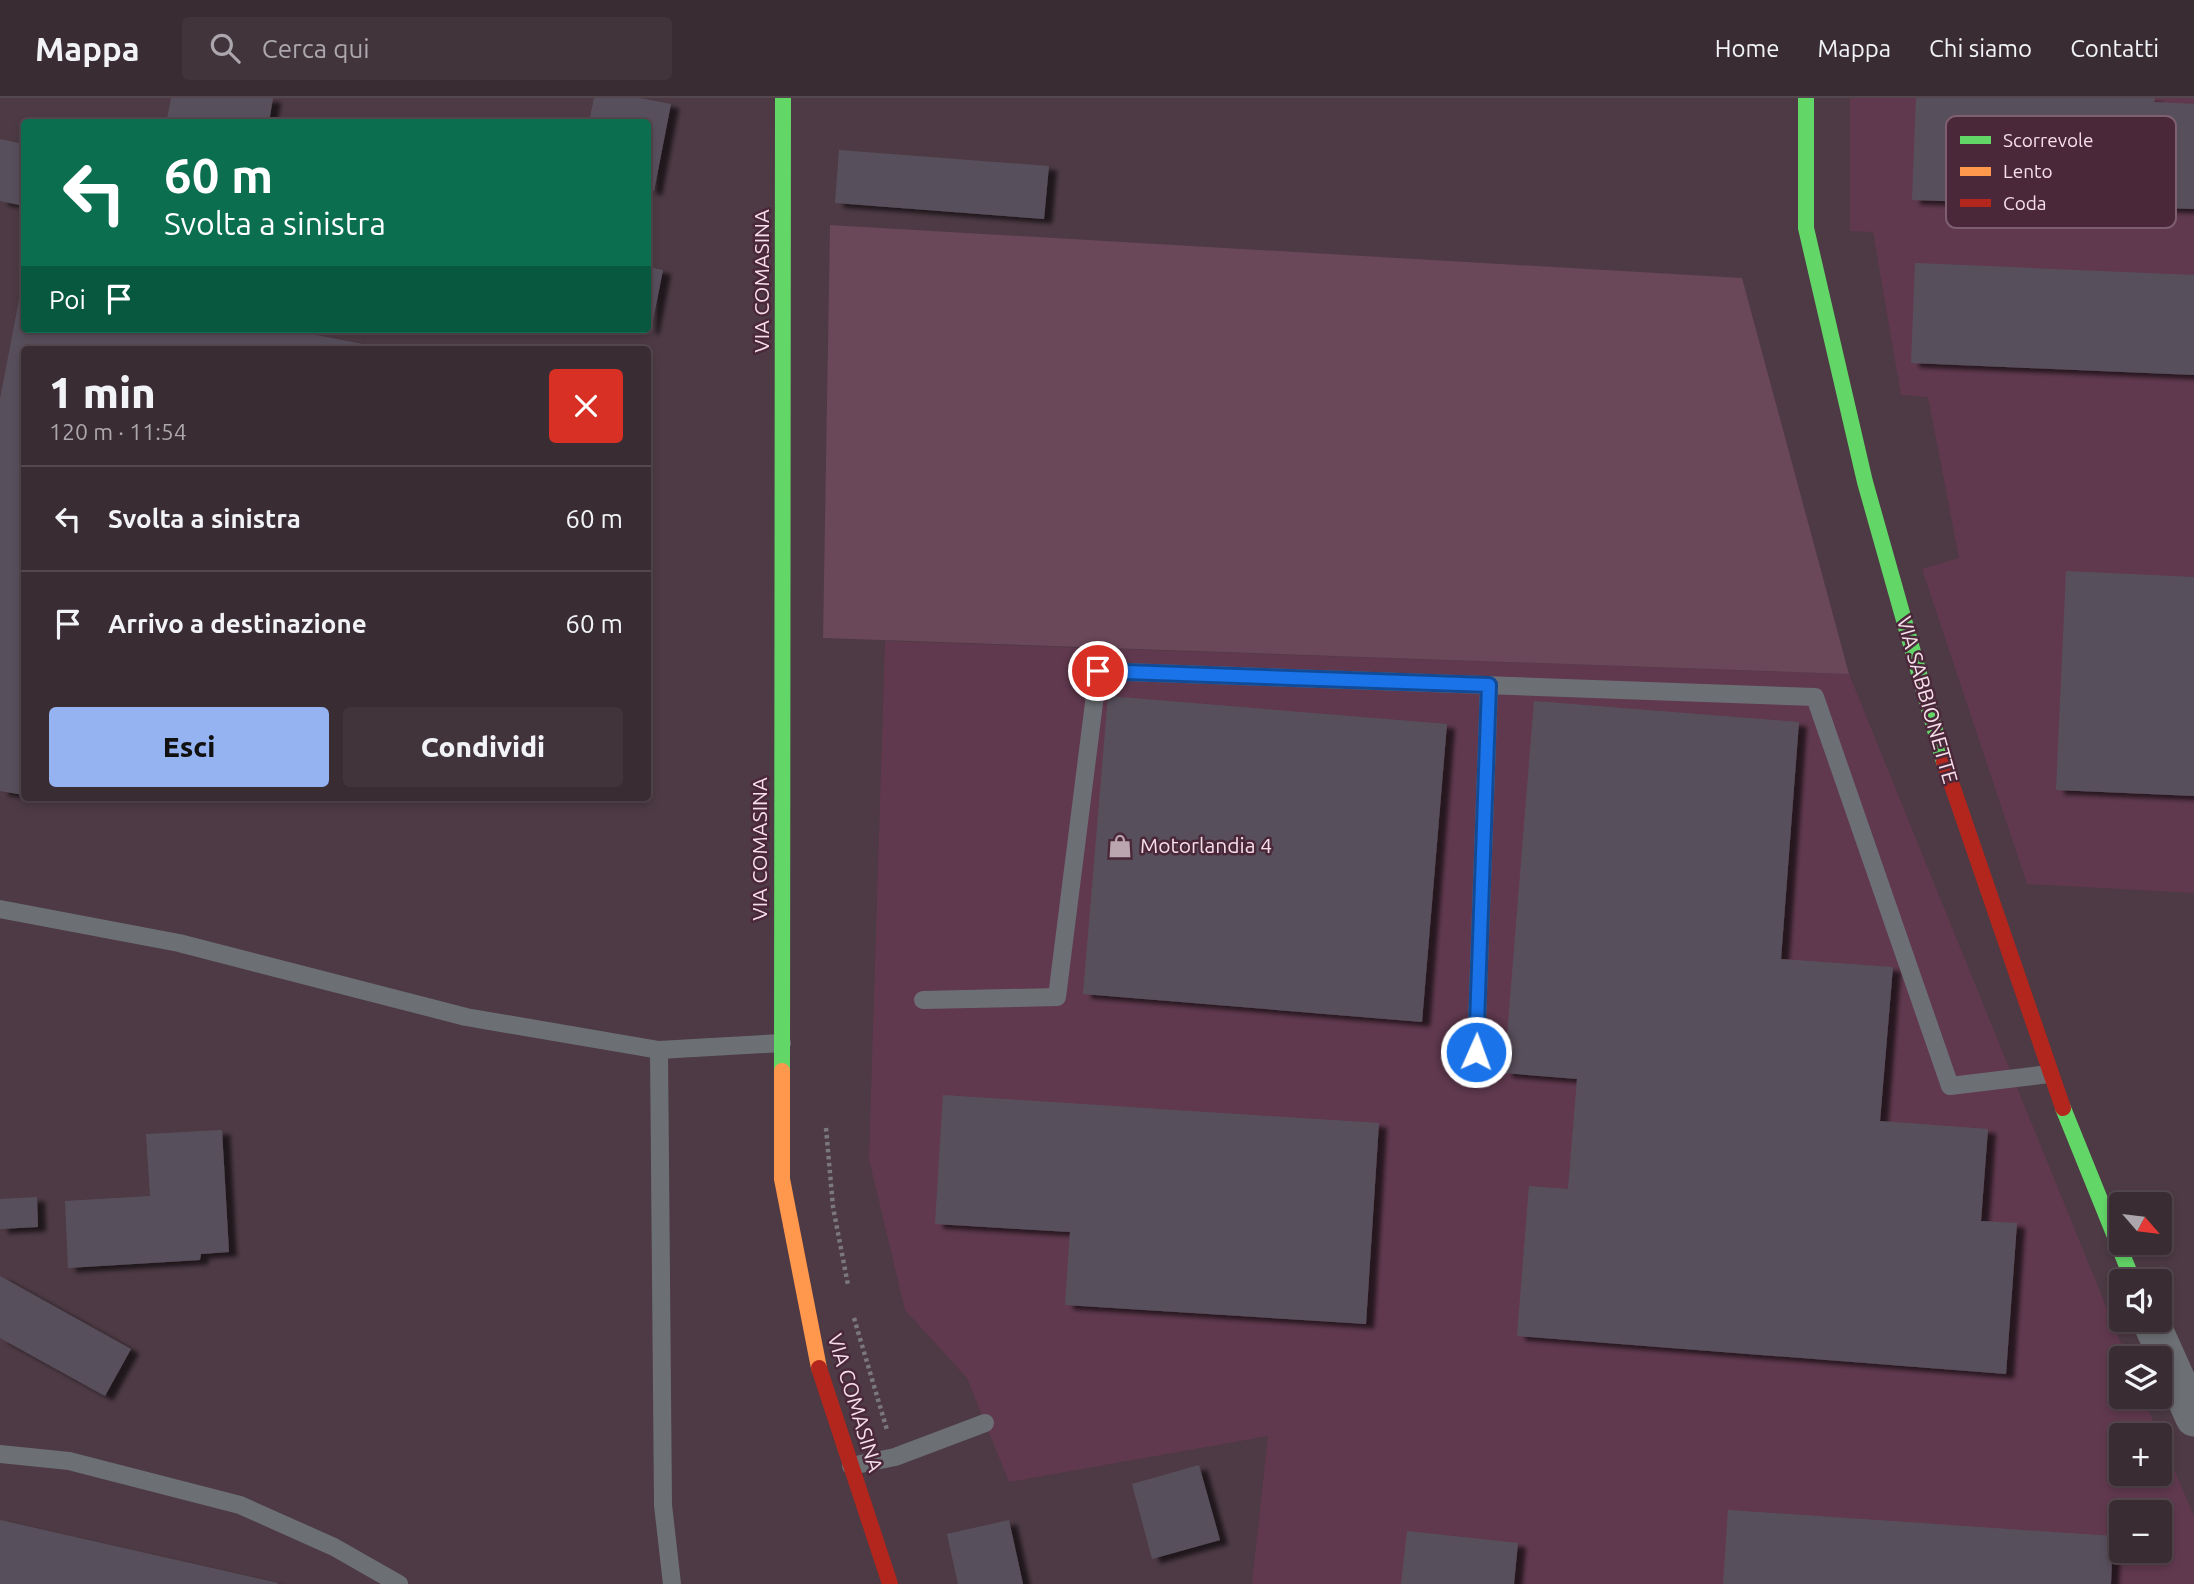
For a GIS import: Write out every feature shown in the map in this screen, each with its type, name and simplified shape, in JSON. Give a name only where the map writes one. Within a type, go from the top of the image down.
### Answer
[{"type":"main road","name":"VIA COMASINA","points":[[783,98],[782,1179],[819,1368],[890,1584]]},
{"type":"main road","name":"VIA SABBIONETTE","points":[[1806,98],[1807,228],[1865,482],[1937,741],[2049,1074],[2128,1269]]},
{"type":"street","points":[[2155,1332],[2194,1418]]},
{"type":"lane","points":[[923,999],[1057,997],[1098,671],[1815,697],[1950,1086],[2049,1074]]},
{"type":"lane","points":[[1475,1078],[1489,685]]},
{"type":"lane","points":[[0,909],[179,943],[466,1017],[659,1049],[782,1043]]},
{"type":"lane","points":[[659,1049],[663,1506],[672,1584]]},
{"type":"lane","points":[[851,1466],[895,1457],[985,1423]]},
{"type":"lane","points":[[0,1454],[69,1461],[240,1505],[334,1547],[399,1584]]},
{"type":"path","points":[[826,1117],[833,1207],[849,1294]]},
{"type":"path","points":[[851,1307],[895,1457]]},
{"type":"shaded area","points":[[1850,98],[2194,98],[2194,893],[2027,884],[1922,569],[1959,558],[1928,397],[1901,395],[1873,232],[1850,231]]},
{"type":"shaded area","points":[[830,225],[1742,278],[1849,674],[823,638]]},
{"type":"shaded area","points":[[885,641],[1849,674],[2109,1314],[2109,1332],[2116,1332],[2122,1346],[2109,1346],[2109,1409],[2148,1409],[2154,1423],[2109,1423],[2109,1486],[2172,1486],[2172,1464],[2194,1516],[2194,1584],[1252,1584],[1268,1436],[1009,1482],[967,1378],[905,1310],[869,1159]]},
{"type":"building","points":[[171,98],[273,98],[270,119],[167,119]]},
{"type":"building","points":[[594,98],[640,98],[671,104],[654,191],[651,190],[651,119],[590,119]]},
{"type":"building","points":[[1916,98],[2155,98],[2154,102],[2194,104],[2194,209],[2176,208],[2176,116],[1946,116],[1946,201],[1912,200]]},
{"type":"building","points":[[0,139],[21,143],[21,205],[0,201]]},
{"type":"building","points":[[839,150],[1049,166],[1044,219],[835,203]]},
{"type":"building","points":[[1915,263],[2194,275],[2194,375],[1911,363]]},
{"type":"building","points":[[651,268],[663,270],[651,330]]},
{"type":"building","points":[[21,289],[21,333],[306,333],[373,346],[21,346],[21,794],[0,791],[0,399]]},
{"type":"building","points":[[2066,571],[2194,577],[2194,796],[2056,790]]},
{"type":"building","points":[[1108,696],[1447,724],[1422,1022],[1083,994]]},
{"type":"building","points":[[1534,701],[1799,722],[1781,959],[1893,967],[1880,1121],[1988,1129],[1981,1221],[2017,1223],[2006,1374],[1517,1336],[1529,1186],[1568,1189],[1577,1079],[1504,1073]]},
{"type":"building","points":[[943,1095],[1379,1123],[1366,1324],[1065,1305],[1070,1232],[935,1224]]},
{"type":"building","points":[[222,1130],[229,1252],[201,1254],[200,1260],[68,1268],[65,1201],[150,1196],[146,1134]]},
{"type":"building","points":[[37,1197],[38,1227],[0,1229],[0,1199]]},
{"type":"building","points":[[0,1276],[131,1349],[105,1396],[0,1338]]},
{"type":"building","points":[[1199,1465],[1220,1540],[1152,1559],[1132,1484]]},
{"type":"building","points":[[1728,1510],[2109,1536],[2109,1563],[2112,1563],[2111,1584],[1723,1584]]},
{"type":"building","points":[[0,1520],[278,1583],[0,1584]]},
{"type":"building","points":[[1009,1520],[1023,1584],[958,1584],[947,1534]]},
{"type":"building","points":[[1407,1531],[1518,1543],[1514,1584],[1401,1584]]},
{"type":"traffic: fast","points":[[782,1071],[783,98]]},
{"type":"traffic: fast","points":[[1806,98],[1806,228],[1865,482],[1944,762]]},
{"type":"traffic: fast","points":[[2063,1108],[2128,1269]]},
{"type":"traffic: slow","points":[[782,1071],[782,1179],[819,1368]]},
{"type":"traffic: jam","points":[[1944,762],[2063,1108]]},
{"type":"traffic: jam","points":[[819,1368],[890,1584]]},
{"type":"place","name":"Motorlandia 4","points":[[1120,846]]},
{"type":"route","points":[[1098,671],[1489,685],[1476,1052]]}]
